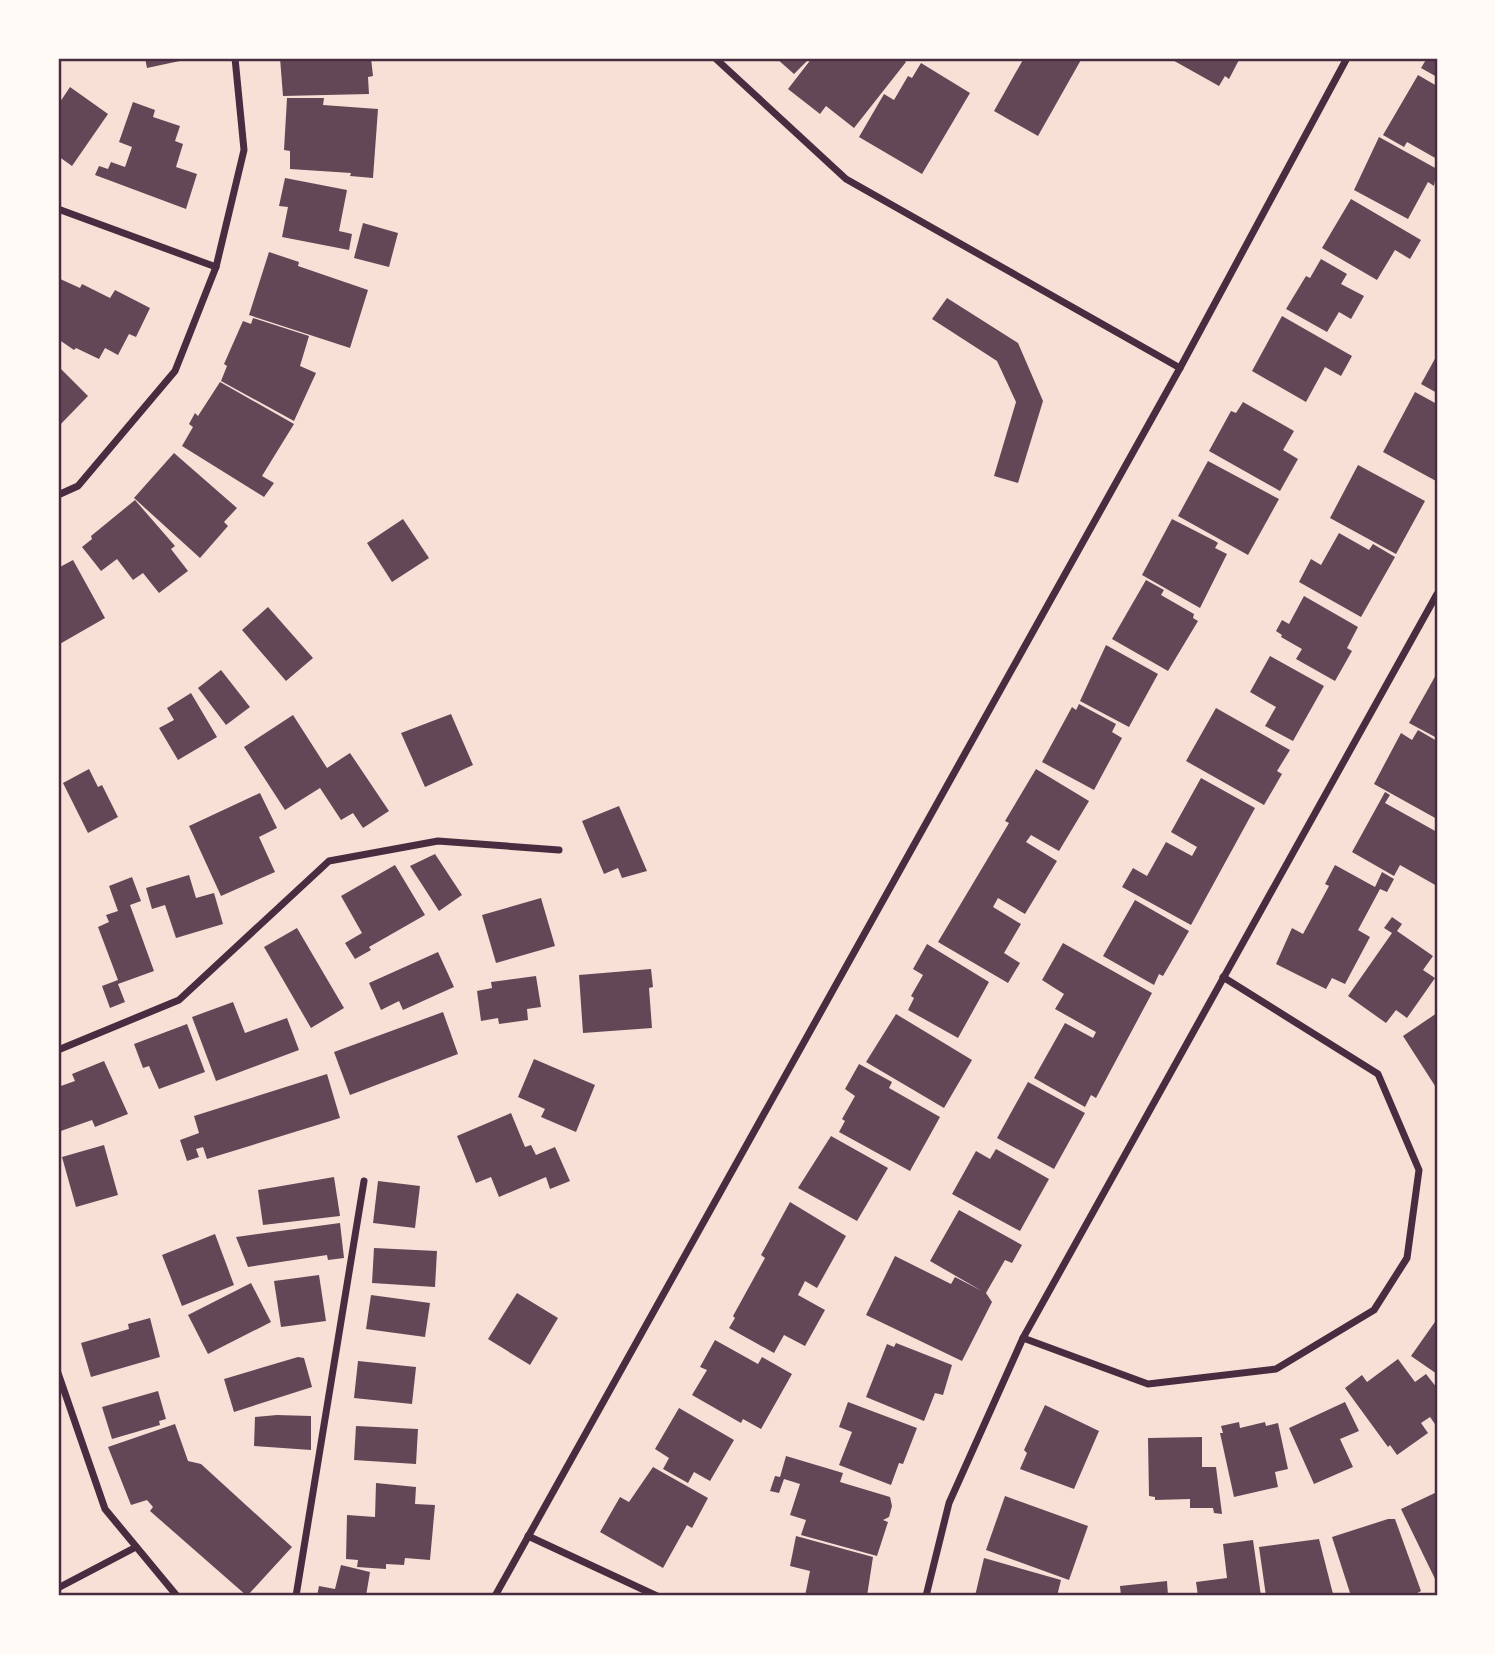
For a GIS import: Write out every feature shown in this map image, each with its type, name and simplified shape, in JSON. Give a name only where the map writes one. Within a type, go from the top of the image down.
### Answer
[{"type":"street","points":[[58,495],[78,486],[175,371],[216,267],[244,150],[235,58]]},
{"type":"street","points":[[715,58],[846,179],[1180,368]]},
{"type":"street","points":[[495,1596],[1180,368],[1346,58]]},
{"type":"street","points":[[58,209],[216,267]]},
{"type":"street","points":[[926,1596],[949,1503],[1023,1338],[1437,594]]},
{"type":"street","points":[[58,1050],[179,1000],[329,861],[438,841],[559,850]]},
{"type":"street","points":[[1023,1338],[1148,1384],[1276,1369],[1374,1310],[1407,1258],[1419,1170],[1378,1074],[1223,977]]},
{"type":"street","points":[[296,1596],[364,1181]]},
{"type":"street","points":[[58,1373],[104,1509],[177,1596]]},
{"type":"street","points":[[528,1535],[657,1596]]},
{"type":"street","points":[[58,1588],[136,1547]]},
{"type":"building","points":[[145,58],[189,58],[189,59],[147,68]]},
{"type":"building","points":[[280,58],[371,58],[373,76],[368,77],[369,94],[283,96]]},
{"type":"building","points":[[776,58],[810,58],[794,74]]},
{"type":"building","points":[[812,58],[901,58],[906,62],[854,128],[826,106],[820,114],[788,89]]},
{"type":"building","points":[[1024,58],[1082,58],[1038,136],[994,111]]},
{"type":"building","points":[[1169,58],[1240,58],[1229,79],[1225,76],[1219,86]]},
{"type":"building","points":[[1427,58],[1437,58],[1437,77],[1421,68]]},
{"type":"building","points":[[921,63],[970,93],[922,174],[859,137],[884,94],[894,100],[908,76],[912,78]]},
{"type":"building","points":[[1418,75],[1437,86],[1437,159],[1407,142],[1404,147],[1383,135]]},
{"type":"building","points":[[70,87],[108,114],[72,166],[58,156],[58,100],[60,102]]},
{"type":"building","points":[[287,98],[324,98],[323,105],[378,109],[373,178],[350,176],[351,173],[290,169],[290,151],[284,150]]},
{"type":"building","points":[[133,102],[155,110],[153,117],[180,126],[175,141],[183,144],[176,167],[197,174],[186,209],[95,175],[99,166],[108,169],[111,162],[125,167],[132,147],[119,142]]},
{"type":"building","points":[[1379,137],[1437,169],[1434,186],[1428,182],[1408,219],[1354,190]]},
{"type":"building","points":[[285,178],[347,190],[339,231],[352,234],[349,250],[282,237],[288,207],[279,206]]},
{"type":"building","points":[[1351,199],[1421,240],[1410,259],[1395,250],[1377,280],[1322,248]]},
{"type":"building","points":[[363,223],[398,233],[389,267],[354,258]]},
{"type":"building","points":[[269,252],[299,262],[298,266],[368,290],[350,348],[249,315]]},
{"type":"building","points":[[1321,259],[1347,274],[1341,284],[1364,296],[1351,319],[1339,312],[1327,332],[1286,309],[1306,276],[1310,278]]},
{"type":"building","points":[[58,278],[80,288],[82,284],[110,298],[115,290],[150,308],[136,337],[129,334],[118,355],[105,348],[99,359],[76,348],[74,350],[58,339]]},
{"type":"building","points":[[947,298],[1018,343],[1043,401],[1018,483],[994,476],[1016,402],[997,361],[932,319]]},
{"type":"building","points":[[1282,316],[1352,356],[1341,376],[1325,367],[1306,402],[1252,371]]},
{"type":"building","points":[[253,318],[309,336],[300,366],[316,373],[294,421],[221,381],[227,366],[224,364],[243,321],[251,324]]},
{"type":"building","points":[[1437,355],[1437,393],[1421,384]]},
{"type":"building","points":[[58,366],[88,396],[58,427]]},
{"type":"building","points":[[220,382],[294,424],[262,476],[274,483],[264,497],[182,446],[193,427],[189,424],[195,413],[198,416]]},
{"type":"building","points":[[1415,392],[1437,404],[1436,481],[1383,452]]},
{"type":"building","points":[[1243,402],[1294,431],[1283,450],[1298,459],[1280,491],[1209,451],[1231,411],[1236,413]]},
{"type":"building","points":[[174,453],[237,508],[224,522],[228,526],[200,558],[134,498]]},
{"type":"building","points":[[1208,461],[1279,499],[1248,555],[1178,516]]},
{"type":"building","points":[[1358,465],[1425,501],[1396,554],[1330,518]]},
{"type":"building","points":[[135,500],[175,546],[171,549],[188,571],[159,593],[143,573],[133,580],[117,559],[101,571],[82,547],[92,539],[91,536]]},
{"type":"building","points":[[403,519],[429,558],[392,582],[367,543]]},
{"type":"building","points":[[1172,519],[1215,541],[1218,543],[1215,548],[1227,554],[1200,608],[1142,575]]},
{"type":"building","points":[[1339,533],[1369,550],[1373,544],[1395,557],[1361,617],[1299,582],[1311,559],[1321,565]]},
{"type":"building","points":[[73,560],[105,618],[58,645],[58,562],[60,567]]},
{"type":"building","points":[[1146,580],[1164,590],[1161,595],[1194,614],[1193,618],[1198,621],[1168,671],[1112,639]]},
{"type":"building","points":[[1304,596],[1358,627],[1347,648],[1352,651],[1335,681],[1296,659],[1302,649],[1276,631],[1282,620],[1289,624]]},
{"type":"building","points":[[268,607],[313,658],[286,681],[242,630]]},
{"type":"building","points":[[1106,645],[1158,674],[1129,727],[1080,701]]},
{"type":"building","points":[[1270,656],[1324,686],[1293,741],[1265,726],[1276,707],[1250,692]]},
{"type":"building","points":[[221,670],[250,707],[226,725],[198,688]]},
{"type":"building","points":[[1437,673],[1437,738],[1409,723]]},
{"type":"building","points":[[191,693],[217,737],[178,760],[159,728],[174,720],[167,708]]},
{"type":"building","points":[[1079,704],[1116,724],[1112,732],[1122,738],[1094,790],[1042,762],[1072,707],[1076,710]]},
{"type":"building","points":[[1216,708],[1290,750],[1277,771],[1282,774],[1264,805],[1186,761]]},
{"type":"building","points":[[451,714],[473,765],[425,787],[401,733]]},
{"type":"building","points":[[293,715],[327,768],[350,753],[389,811],[363,828],[353,813],[341,820],[320,788],[285,810],[244,747]]},
{"type":"building","points":[[1418,730],[1437,741],[1437,819],[1374,784],[1401,733],[1412,740]]},
{"type":"building","points":[[89,769],[98,787],[102,785],[118,817],[88,833],[63,783]]},
{"type":"building","points":[[1036,769],[1089,801],[1059,851],[1031,835],[1026,842],[1057,861],[1025,914],[998,898],[993,907],[1021,924],[1004,953],[1020,963],[1008,983],[938,942],[1009,823],[1005,821]]},
{"type":"building","points":[[1201,778],[1255,808],[1191,925],[1122,887],[1133,868],[1147,876],[1166,842],[1192,856],[1197,847],[1171,832]]},
{"type":"building","points":[[1385,792],[1390,795],[1385,803],[1437,832],[1437,886],[1400,865],[1394,876],[1352,852]]},
{"type":"building","points":[[260,793],[277,828],[259,837],[275,872],[221,896],[189,826]]},
{"type":"building","points":[[619,806],[647,871],[622,878],[618,868],[604,874],[582,821]]},
{"type":"building","points":[[435,854],[462,895],[439,911],[410,866]]},
{"type":"building","points":[[395,865],[425,915],[369,947],[371,950],[355,959],[345,943],[362,933],[341,896]]},
{"type":"building","points":[[1335,865],[1375,887],[1382,872],[1394,879],[1387,892],[1380,889],[1358,930],[1370,937],[1345,984],[1332,978],[1326,989],[1276,964],[1292,928],[1303,934],[1329,886],[1325,884]]},
{"type":"building","points":[[189,875],[196,898],[214,893],[223,924],[176,938],[165,905],[152,909],[146,888]]},
{"type":"building","points":[[132,877],[141,901],[130,905],[154,971],[118,984],[125,1002],[110,1008],[102,986],[118,980],[98,927],[109,922],[106,915],[118,911],[109,886]]},
{"type":"building","points":[[541,898],[555,946],[496,963],[482,915]]},
{"type":"building","points":[[1135,900],[1189,931],[1163,976],[1159,974],[1154,985],[1103,956]]},
{"type":"building","points":[[1392,917],[1402,924],[1397,931],[1433,956],[1423,970],[1435,978],[1407,1018],[1396,1010],[1386,1023],[1348,996],[1392,933],[1384,928]]},
{"type":"building","points":[[297,928],[344,1008],[311,1028],[264,947]]},
{"type":"building","points":[[1063,943],[1152,993],[1096,1098],[1091,1095],[1085,1107],[1034,1078],[1065,1023],[1093,1038],[1096,1032],[1055,1009],[1064,994],[1042,980]]},
{"type":"building","points":[[927,944],[989,982],[958,1038],[908,1010],[914,998],[911,996],[923,975],[913,969]]},
{"type":"building","points":[[438,952],[454,987],[403,1010],[399,1001],[381,1010],[369,983]]},
{"type":"building","points":[[651,969],[653,987],[649,988],[652,1028],[583,1033],[579,975]]},
{"type":"building","points":[[536,976],[541,1007],[527,1009],[528,1020],[499,1024],[498,1018],[481,1021],[477,991],[492,988],[491,982]]},
{"type":"building","points":[[233,1002],[245,1033],[287,1018],[299,1050],[216,1081],[192,1017]]},
{"type":"building","points":[[443,1012],[458,1054],[350,1095],[334,1052]]},
{"type":"building","points":[[1437,1013],[1437,1089],[1403,1036]]},
{"type":"building","points":[[896,1014],[972,1060],[944,1108],[866,1062]]},
{"type":"building","points":[[187,1024],[205,1072],[159,1089],[149,1066],[143,1068],[134,1044]]},
{"type":"building","points":[[534,1059],[595,1085],[576,1132],[541,1117],[545,1109],[518,1097]]},
{"type":"building","points":[[104,1061],[128,1114],[95,1127],[92,1120],[58,1132],[58,1087],[75,1081],[72,1074]]},
{"type":"building","points":[[859,1064],[892,1082],[889,1088],[940,1117],[910,1171],[839,1132],[845,1121],[842,1119],[855,1096],[845,1089]]},
{"type":"building","points":[[327,1074],[340,1118],[207,1159],[203,1147],[196,1149],[199,1157],[187,1161],[180,1140],[199,1133],[194,1116]]},
{"type":"building","points":[[1028,1082],[1085,1113],[1054,1169],[997,1138]]},
{"type":"building","points":[[511,1113],[525,1147],[531,1145],[536,1155],[555,1147],[570,1181],[550,1189],[546,1177],[499,1197],[491,1177],[476,1183],[457,1136]]},
{"type":"building","points":[[831,1136],[888,1168],[857,1221],[798,1188]]},
{"type":"building","points":[[104,1145],[118,1195],[76,1207],[62,1157]]},
{"type":"building","points":[[996,1149],[1049,1179],[1020,1231],[952,1194],[976,1151],[990,1159]]},
{"type":"building","points":[[334,1177],[340,1216],[263,1225],[258,1190]]},
{"type":"building","points":[[378,1181],[420,1186],[415,1228],[373,1223]]},
{"type":"building","points":[[790,1202],[846,1236],[817,1288],[805,1281],[798,1295],[825,1310],[805,1346],[784,1335],[774,1353],[729,1328],[765,1258],[761,1255]]},
{"type":"building","points":[[959,1210],[1022,1245],[1012,1263],[1005,1260],[986,1293],[992,1302],[962,1361],[866,1315],[895,1256],[951,1284],[955,1277],[982,1291],[930,1261]]},
{"type":"building","points":[[340,1223],[344,1258],[328,1260],[327,1255],[248,1267],[236,1237]]},
{"type":"building","points":[[215,1234],[234,1285],[182,1306],[162,1255]]},
{"type":"building","points":[[374,1248],[437,1251],[435,1287],[372,1283]]},
{"type":"building","points":[[319,1275],[326,1321],[281,1327],[274,1281]]},
{"type":"building","points":[[251,1283],[271,1322],[208,1354],[188,1315]]},
{"type":"building","points":[[517,1293],[558,1318],[530,1365],[488,1339]]},
{"type":"building","points":[[371,1295],[430,1303],[425,1337],[366,1329]]},
{"type":"building","points":[[150,1318],[160,1357],[91,1377],[81,1343],[129,1329],[128,1324]]},
{"type":"building","points":[[1437,1319],[1437,1374],[1411,1356]]},
{"type":"building","points":[[715,1340],[758,1364],[762,1357],[792,1374],[761,1429],[743,1419],[741,1423],[692,1395],[707,1370],[700,1367]]},
{"type":"building","points":[[896,1343],[952,1365],[943,1395],[935,1393],[924,1421],[866,1397],[887,1344],[894,1347]]},
{"type":"building","points":[[298,1357],[304,1358],[312,1387],[234,1412],[224,1379]]},
{"type":"building","points":[[1398,1359],[1415,1382],[1426,1374],[1437,1388],[1437,1427],[1430,1417],[1421,1423],[1428,1433],[1397,1455],[1390,1445],[1388,1447],[1345,1388],[1362,1375],[1367,1382]]},
{"type":"building","points":[[358,1361],[416,1367],[412,1404],[354,1398]]},
{"type":"building","points":[[158,1391],[166,1419],[159,1421],[160,1425],[112,1439],[102,1407]]},
{"type":"building","points":[[848,1402],[917,1428],[903,1464],[899,1463],[891,1485],[839,1465],[852,1432],[839,1427]]},
{"type":"building","points":[[1345,1402],[1359,1431],[1340,1439],[1353,1467],[1314,1484],[1289,1428]]},
{"type":"building","points":[[1045,1405],[1099,1431],[1074,1489],[1020,1469],[1027,1453],[1024,1450]]},
{"type":"building","points":[[679,1408],[734,1440],[710,1481],[694,1472],[688,1483],[663,1469],[669,1458],[655,1449]]},
{"type":"building","points":[[311,1416],[311,1450],[254,1446],[255,1417]]},
{"type":"building","points":[[1239,1422],[1240,1428],[1265,1422],[1266,1426],[1278,1423],[1288,1469],[1275,1472],[1278,1487],[1234,1497],[1220,1433],[1223,1433],[1221,1426]]},
{"type":"building","points":[[175,1424],[188,1461],[201,1464],[292,1547],[247,1596],[150,1511],[153,1507],[147,1500],[131,1505],[108,1447]]},
{"type":"building","points":[[356,1426],[418,1429],[416,1464],[354,1460]]},
{"type":"building","points":[[1202,1437],[1202,1467],[1216,1467],[1222,1514],[1214,1513],[1213,1508],[1190,1508],[1190,1499],[1155,1500],[1155,1497],[1149,1496],[1148,1438]]},
{"type":"building","points":[[786,1456],[843,1473],[840,1482],[890,1497],[892,1506],[889,1517],[883,1520],[888,1522],[877,1556],[801,1535],[806,1520],[790,1515],[800,1484],[784,1479],[779,1493],[770,1491],[775,1476],[780,1477]]},
{"type":"building","points":[[653,1467],[708,1498],[692,1528],[687,1525],[663,1568],[600,1532],[620,1497],[629,1502]]},
{"type":"building","points":[[376,1483],[416,1487],[415,1504],[435,1505],[430,1560],[405,1558],[404,1565],[386,1564],[386,1569],[357,1567],[358,1560],[346,1559],[347,1515],[375,1517]]},
{"type":"building","points":[[1437,1492],[1437,1583],[1401,1509]]},
{"type":"building","points":[[1005,1496],[1088,1526],[1069,1580],[986,1550]]},
{"type":"building","points":[[1395,1519],[1421,1591],[1412,1596],[1351,1596],[1332,1537]]},
{"type":"building","points":[[796,1536],[873,1557],[867,1596],[805,1596],[810,1571],[790,1566]]},
{"type":"building","points":[[1319,1539],[1333,1594],[1266,1596],[1259,1547]]},
{"type":"building","points":[[1253,1540],[1261,1596],[1198,1596],[1196,1582],[1227,1578],[1223,1544]]},
{"type":"building","points":[[984,1558],[1061,1580],[1057,1596],[975,1596]]},
{"type":"building","points":[[341,1565],[370,1572],[366,1596],[317,1596],[319,1586],[335,1589]]},
{"type":"building","points":[[1167,1581],[1168,1596],[1121,1596],[1120,1586]]}]
